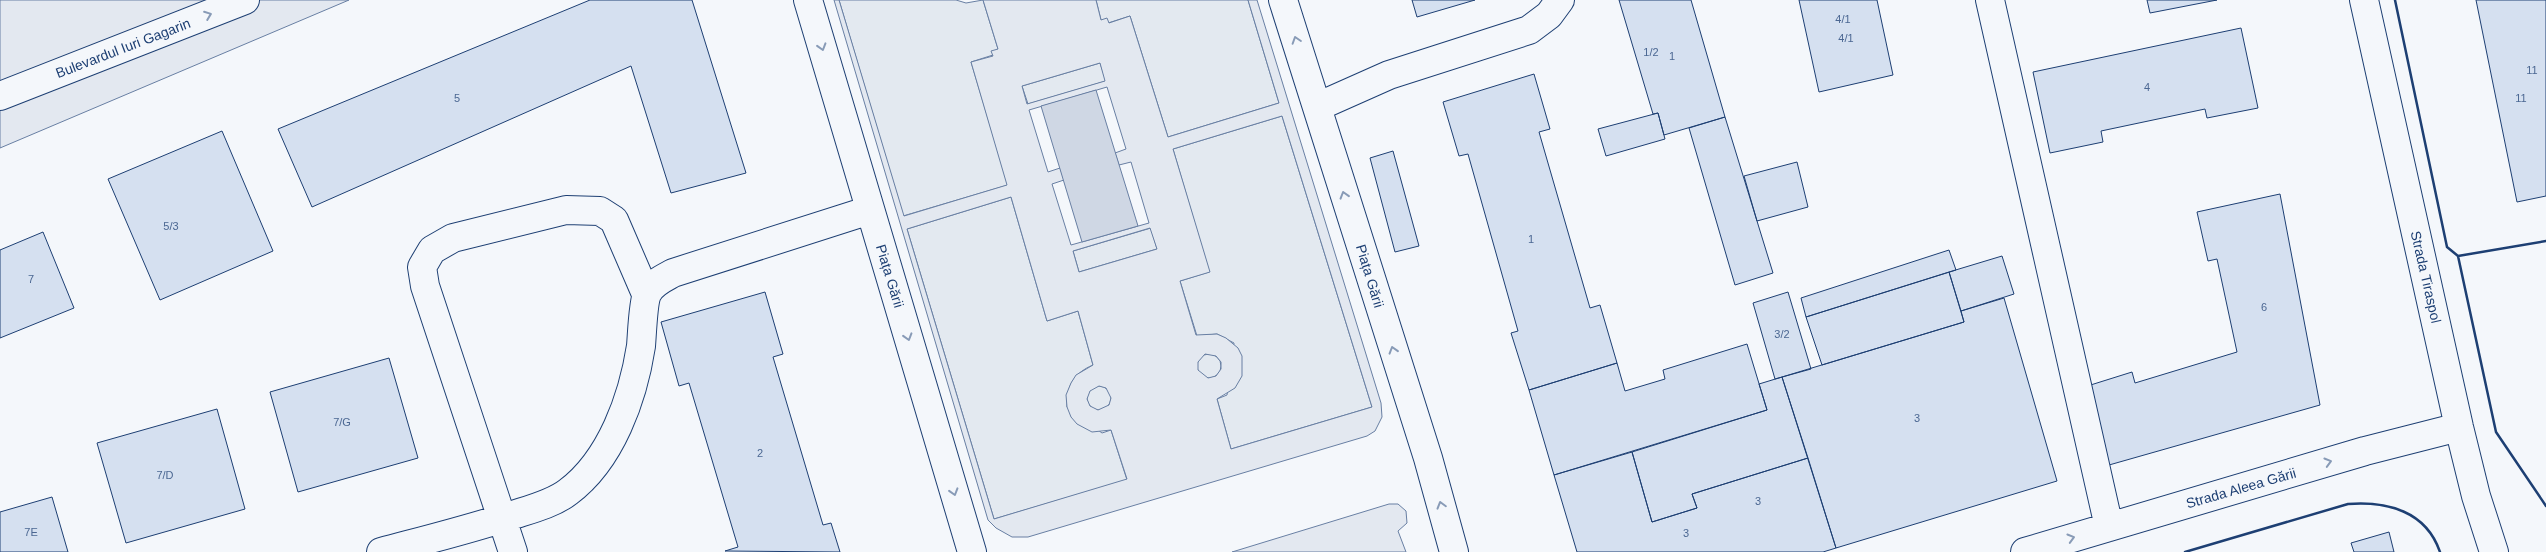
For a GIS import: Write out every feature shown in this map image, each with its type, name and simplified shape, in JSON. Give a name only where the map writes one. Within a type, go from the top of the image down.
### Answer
[{"type":"street","name":"Bulevardul Iuri Gagarin","points":[[0,96],[246,0]]},
{"type":"street","name":"Piața Gării","points":[[808,0],[972,552]]},
{"type":"street","name":"Piața Gării","points":[[1283,0],[1428,458],[1454,552]]},
{"type":"street","points":[[1317,107],[1389,75],[1529,30],[1549,15],[1560,0]]},
{"type":"street","points":[[1990,0],[2109,527]]},
{"type":"street","name":"Strada Tiraspol","points":[[2364,0],[2459,428],[2476,496],[2494,552]]},
{"type":"street","points":[[381,552],[503,518],[537,507],[567,493],[593,467],[610,440],[625,408],[640,349],[646,294],[614,220],[600,211],[566,210],[453,238],[432,250],[422,267],[425,286],[503,518],[513,552]]},
{"type":"street","points":[[646,294],[657,282],[673,273],[870,210]]},
{"type":"street","name":"Strada Aleea Gării","points":[[2025,552],[2365,451],[2459,428]]},
{"type":"shaded area","points":[[0,0],[349,0],[0,148]]},
{"type":"shaded area","points":[[834,0],[839,0],[904,216],[1007,185],[971,62],[993,56],[991,51],[998,49],[983,0],[1096,0],[1101,20],[1107,18],[1109,23],[1130,16],[1168,137],[1279,103],[1248,0],[1257,0],[1381,403],[1382,417],[1375,431],[1367,436],[1028,537],[1012,537],[996,528],[988,520]],"holes":[[[1100,63],[1105,81],[1027,104],[1022,86]],[[1107,87],[1126,149],[1115,153],[1119,165],[1131,162],[1149,223],[1071,245],[1052,184],[1064,180],[1060,168],[1048,172],[1029,110]],[[1282,116],[1372,407],[1231,449],[1217,399],[1235,388],[1242,376],[1242,356],[1238,348],[1226,338],[1217,334],[1196,335],[1180,281],[1210,272],[1173,149]],[[1011,197],[1047,321],[1078,311],[1093,365],[1076,375],[1071,383],[1066,395],[1067,407],[1071,417],[1077,424],[1092,432],[1111,430],[1127,479],[994,519],[907,229]],[[1150,228],[1157,249],[1079,272],[1073,251]],[[1205,354],[1216,356],[1221,362],[1221,369],[1216,376],[1208,378],[1198,370],[1198,362]],[[1099,386],[1106,388],[1111,398],[1109,405],[1098,410],[1090,406],[1087,399],[1090,391]]]},
{"type":"shaded area","points":[[839,0],[956,0],[966,3],[983,0],[998,49],[993,55],[971,62],[1008,185],[903,216]]},
{"type":"shaded area","points":[[1096,0],[1248,0],[1279,103],[1168,137],[1130,16],[1108,23],[1101,20]]},
{"type":"shaded area","points":[[1100,63],[1106,81],[1028,104],[1022,86]]},
{"type":"shaded area","points":[[1096,90],[1138,226],[1082,242],[1041,106]]},
{"type":"shaded area","points":[[1282,116],[1372,407],[1231,449],[1217,399],[1227,395],[1234,343],[1217,334],[1197,336],[1180,281],[1209,272],[1173,149]]},
{"type":"shaded area","points":[[1011,197],[1047,321],[1078,311],[1093,365],[1086,368],[1072,381],[1068,393],[1067,407],[1102,433],[1111,430],[1127,480],[994,519],[907,229]]},
{"type":"shaded area","points":[[1151,228],[1157,249],[1079,272],[1073,251]]},
{"type":"shaded area","points":[[1209,354],[1214,355],[1220,361],[1220,371],[1214,377],[1209,378],[1204,377],[1198,371],[1197,366],[1198,361],[1204,355]]},
{"type":"shaded area","points":[[1099,386],[1104,387],[1110,393],[1110,403],[1104,409],[1099,410],[1094,409],[1088,403],[1087,398],[1088,393],[1094,387]]},
{"type":"shaded area","points":[[1389,504],[1398,504],[1406,511],[1407,523],[1398,531],[1406,552],[1232,552]]},
{"type":"building","points":[[590,0],[692,0],[746,173],[671,193],[631,66],[312,207],[278,129]]},
{"type":"building","points":[[1412,0],[1475,0],[1417,17]]},
{"type":"building","points":[[1619,0],[1691,0],[1725,117],[1664,135],[1658,113],[1653,114]]},
{"type":"building","points":[[1799,0],[1877,0],[1893,75],[1819,92]]},
{"type":"building","points":[[2147,0],[2217,0],[2150,13]]},
{"type":"building","points":[[2476,0],[2546,0],[2546,196],[2517,202]]},
{"type":"building","points":[[2241,28],[2258,108],[2207,118],[2205,109],[2101,131],[2103,142],[2050,153],[2033,72]]},
{"type":"building","points":[[1534,74],[1550,129],[1539,132],[1590,308],[1600,305],[1617,363],[1529,390],[1511,333],[1518,331],[1468,154],[1459,156],[1443,102]]},
{"type":"building","points":[[1658,113],[1665,139],[1606,156],[1598,129]]},
{"type":"building","points":[[1725,117],[1773,273],[1735,285],[1689,128]]},
{"type":"building","points":[[222,131],[273,251],[160,300],[108,179]]},
{"type":"building","points":[[1393,151],[1419,246],[1395,252],[1370,158]]},
{"type":"building","points":[[1797,162],[1808,207],[1757,221],[1744,176]]},
{"type":"building","points":[[2280,194],[2320,405],[2102,467],[2081,388],[2132,372],[2135,383],[2237,352],[2217,259],[2208,261],[2197,212]]},
{"type":"building","points":[[43,232],[74,308],[0,338],[0,250]]},
{"type":"building","points":[[1949,250],[1956,270],[1806,317],[1801,298]]},
{"type":"building","points":[[2002,256],[2014,294],[1961,311],[1949,272]]},
{"type":"building","points":[[1949,272],[1964,322],[1822,365],[1806,317]]},
{"type":"building","points":[[765,292],[783,354],[773,357],[823,525],[831,523],[840,552],[725,551],[738,547],[689,383],[679,386],[661,322]]},
{"type":"building","points":[[1788,292],[1811,369],[1775,379],[1753,303]]},
{"type":"building","points":[[2004,298],[2057,481],[1836,548],[1782,377],[1964,322],[1961,311]]},
{"type":"building","points":[[1747,344],[1767,410],[1554,475],[1529,390],[1617,363],[1625,391],[1665,379],[1663,370]]},
{"type":"building","points":[[389,358],[418,458],[298,492],[270,392]]},
{"type":"building","points":[[1782,377],[1808,458],[1692,494],[1697,508],[1652,522],[1632,452],[1767,410],[1759,384]]},
{"type":"building","points":[[217,409],[245,509],[126,543],[97,443]]},
{"type":"building","points":[[1632,452],[1652,522],[1697,508],[1692,494],[1808,458],[1836,548],[1823,552],[1577,552],[1554,475]]},
{"type":"building","points":[[52,497],[68,552],[0,552],[0,512]]},
{"type":"building","points":[[2389,532],[2394,552],[2354,552],[2351,543]]},
{"type":"wall","points":[[2395,0],[2447,247],[2458,256],[2496,432],[2546,506]]},
{"type":"wall","points":[[2458,256],[2546,241]]},
{"type":"wall","points":[[2185,552],[2348,504],[2377,504],[2391,507],[2415,518],[2434,538],[2440,552]]}]
